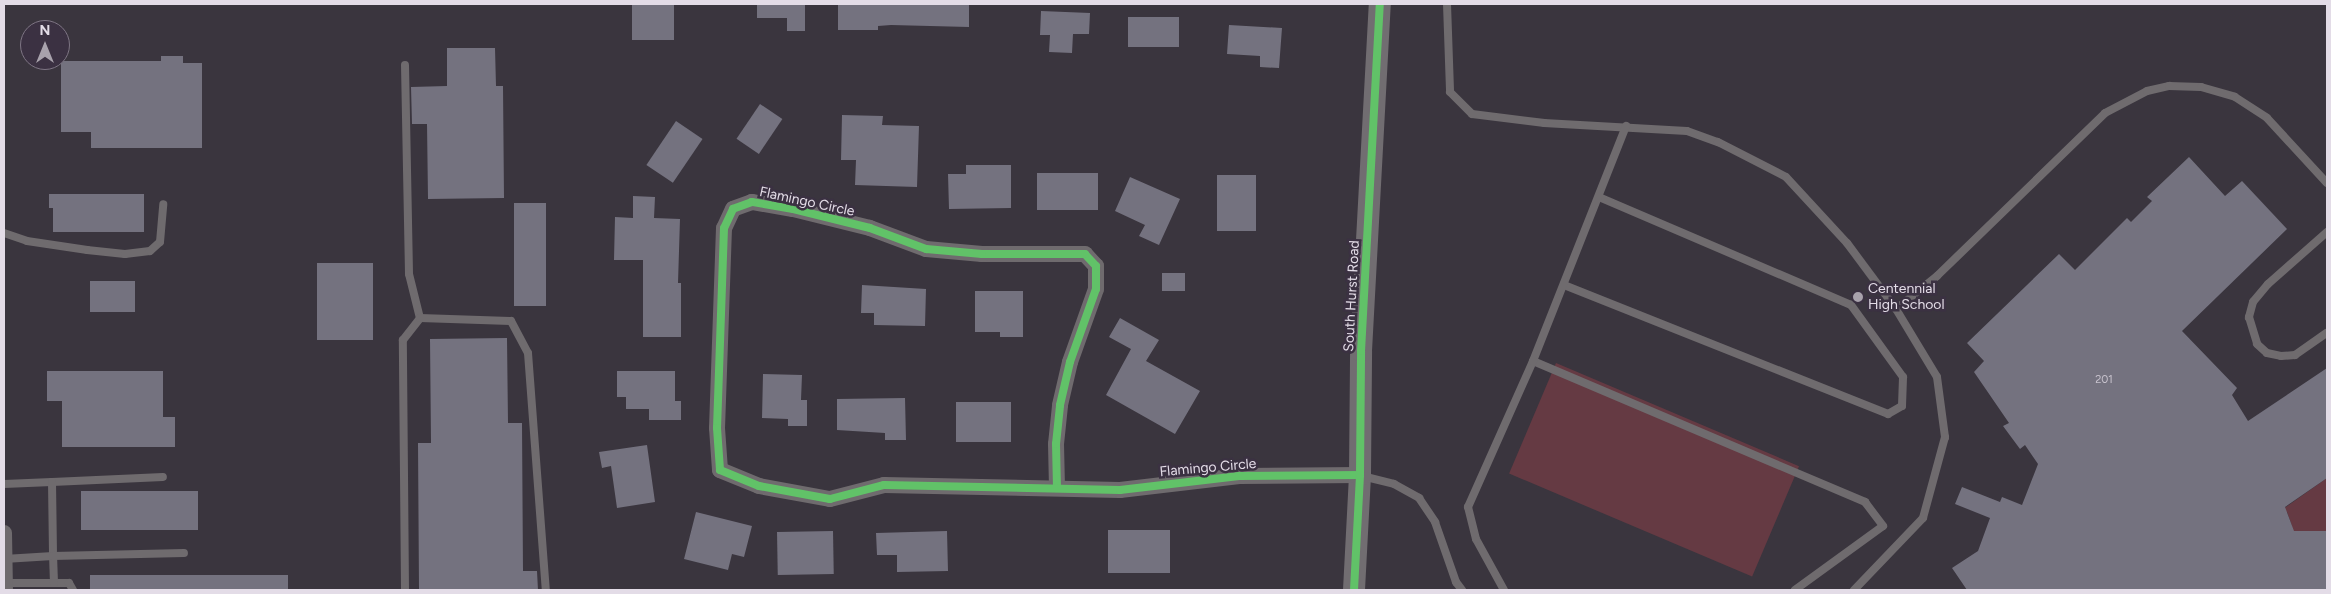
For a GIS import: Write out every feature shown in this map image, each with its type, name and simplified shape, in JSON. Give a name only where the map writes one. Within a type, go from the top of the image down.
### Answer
[{"type":"street","name":"South Hurst Road","points":[[1354,590],[1360,475],[1361,351],[1380,4]]},
{"type":"street","name":"Flamingo Circle","points":[[1057,488],[1056,444],[1060,405],[1070,362],[1096,289],[1096,266],[1085,254],[982,254],[926,249],[870,228],[793,209],[752,202],[733,209],[724,228],[717,428],[720,470],[759,486],[830,498],[884,486],[1120,490],[1239,476],[1360,475]]},
{"type":"street","points":[[4,533],[5,586]]},
{"type":"lane","points":[[1447,4],[1450,92],[1472,114],[1544,123],[1626,126],[1687,131],[1718,142],[1786,177],[1847,243],[1896,309],[1936,377],[1945,437],[1923,518],[1854,590]]},
{"type":"lane","points":[[405,65],[409,274],[420,318]]},
{"type":"lane","points":[[1896,309],[1938,276],[2105,113],[2147,91],[2169,86],[2201,87],[2235,97],[2267,118],[2327,183]]},
{"type":"lane","points":[[1504,590],[1476,539],[1468,507],[1533,361],[1626,126]]},
{"type":"lane","points":[[1564,285],[1888,414],[1902,406],[1903,377],[1851,305],[1599,198]]},
{"type":"lane","points":[[4,233],[27,241],[87,250],[125,254],[150,251],[160,242],[163,204]]},
{"type":"lane","points":[[2327,232],[2268,284],[2253,302],[2249,317],[2258,344],[2267,353],[2281,356],[2295,355],[2327,333]]},
{"type":"lane","points":[[405,590],[403,340],[420,318]]},
{"type":"lane","points":[[420,318],[511,321],[528,353],[546,590]]},
{"type":"lane","points":[[1533,361],[1865,502],[1883,526],[1795,590]]},
{"type":"lane","points":[[1360,475],[1394,484],[1419,498],[1435,522],[1456,582],[1462,590]]},
{"type":"lane","points":[[4,484],[164,477]]},
{"type":"lane","points":[[52,482],[54,583]]},
{"type":"lane","points":[[4,559],[184,553]]},
{"type":"lane","points":[[5,586],[69,583],[73,590]]},
{"type":"shaded area","points":[[1556,363],[1799,466],[1752,577],[1509,473]]},
{"type":"shaded area","points":[[2327,478],[2327,531],[2277,531],[2292,526],[2287,512],[2276,514]]},
{"type":"building","points":[[632,4],[674,4],[674,40],[632,40]]},
{"type":"building","points":[[757,4],[805,4],[805,31],[787,31],[787,18],[757,18]]},
{"type":"building","points":[[838,4],[969,4],[969,27],[891,25],[878,26],[878,30],[838,30]]},
{"type":"building","points":[[1041,11],[1090,13],[1089,34],[1073,34],[1072,53],[1049,52],[1050,35],[1040,35]]},
{"type":"building","points":[[1128,17],[1179,17],[1179,47],[1128,47]]},
{"type":"building","points":[[1229,25],[1282,28],[1279,68],[1260,67],[1260,56],[1227,54]]},
{"type":"building","points":[[447,48],[495,48],[496,86],[503,86],[504,198],[428,199],[427,124],[412,124],[411,87],[447,86]]},
{"type":"building","points":[[161,56],[183,56],[183,63],[202,63],[202,148],[91,148],[91,132],[61,132],[61,70],[70,70],[70,61],[161,61]]},
{"type":"building","points":[[760,104],[782,119],[759,154],[737,139]]},
{"type":"building","points":[[842,115],[883,116],[882,125],[919,126],[917,187],[855,185],[856,160],[841,160]]},
{"type":"building","points":[[676,121],[703,139],[673,183],[646,165]]},
{"type":"building","name":"Centennial High School","points":[[2189,157],[2225,196],[2242,181],[2287,229],[2182,331],[2237,388],[2232,395],[2248,421],[2327,368],[2327,478],[2285,507],[2294,531],[2327,531],[2327,590],[1967,590],[1952,568],[1978,551],[1990,518],[1955,504],[1962,487],[2000,502],[2002,497],[2022,505],[2038,464],[2025,445],[2020,449],[2003,426],[2009,423],[1974,372],[1984,361],[1967,343],[2059,254],[2075,270],[2127,218],[2131,222],[2152,201],[2147,197]]},
{"type":"building","points":[[966,165],[1011,165],[1011,208],[949,209],[948,174],[966,174]]},
{"type":"building","points":[[1037,173],[1098,173],[1098,210],[1037,210]]},
{"type":"building","points":[[1217,175],[1256,175],[1256,231],[1217,231]]},
{"type":"building","points":[[1130,177],[1180,199],[1159,245],[1139,236],[1145,225],[1115,211]]},
{"type":"building","points":[[49,194],[144,194],[144,232],[53,232],[53,208],[49,208]]},
{"type":"building","points":[[633,196],[655,197],[654,218],[680,219],[678,283],[681,283],[681,337],[643,337],[643,260],[614,260],[615,217],[633,218]]},
{"type":"building","points":[[514,203],[546,203],[546,306],[514,306]]},
{"type":"building","points":[[317,263],[373,263],[373,340],[317,340]]},
{"type":"building","points":[[1162,273],[1185,273],[1185,291],[1162,291]]},
{"type":"building","points":[[90,281],[135,281],[135,312],[90,312]]},
{"type":"building","points":[[862,285],[926,289],[925,326],[874,325],[874,313],[861,313]]},
{"type":"building","points":[[975,291],[1023,291],[1023,337],[1000,337],[1000,332],[975,332]]},
{"type":"building","points":[[1120,318],[1159,340],[1146,361],[1200,391],[1175,434],[1106,395],[1131,349],[1109,337]]},
{"type":"building","points":[[507,338],[508,423],[522,423],[523,571],[537,571],[538,590],[419,590],[418,443],[431,443],[430,339]]},
{"type":"building","points":[[47,371],[163,371],[163,417],[175,417],[175,447],[62,447],[62,401],[47,401]]},
{"type":"building","points":[[617,371],[675,371],[675,401],[681,401],[681,420],[649,420],[649,409],[626,409],[626,397],[617,397]]},
{"type":"building","points":[[763,374],[802,375],[801,400],[807,400],[807,426],[788,426],[788,419],[762,418]]},
{"type":"building","points":[[905,398],[906,440],[885,440],[885,433],[837,430],[837,399]]},
{"type":"building","points":[[956,402],[1011,402],[1011,442],[956,442]]},
{"type":"building","points":[[647,445],[655,502],[617,508],[611,466],[602,468],[599,452]]},
{"type":"building","points":[[81,491],[198,491],[198,530],[81,530]]},
{"type":"building","points":[[696,512],[752,526],[744,557],[732,554],[728,570],[684,559]]},
{"type":"building","points":[[1108,530],[1170,530],[1170,573],[1108,573]]},
{"type":"building","points":[[833,531],[834,574],[778,575],[777,532]]},
{"type":"building","points":[[947,531],[948,571],[897,572],[897,555],[877,555],[876,533]]},
{"type":"building","points":[[90,575],[288,575],[288,590],[90,590]]},
{"type":"cycle path","points":[[1354,590],[1360,475],[1361,351],[1380,4]]},
{"type":"cycle path","points":[[1057,488],[1056,444],[1060,405],[1070,362],[1096,289],[1096,266],[1085,254],[982,254],[926,249],[870,228],[793,209],[752,202],[733,209],[724,228],[717,428],[720,470],[759,486],[830,499],[884,485],[1120,490],[1239,476],[1360,475]]},
{"type":"place","name":"Centennial High School","points":[[1858,297]]}]
